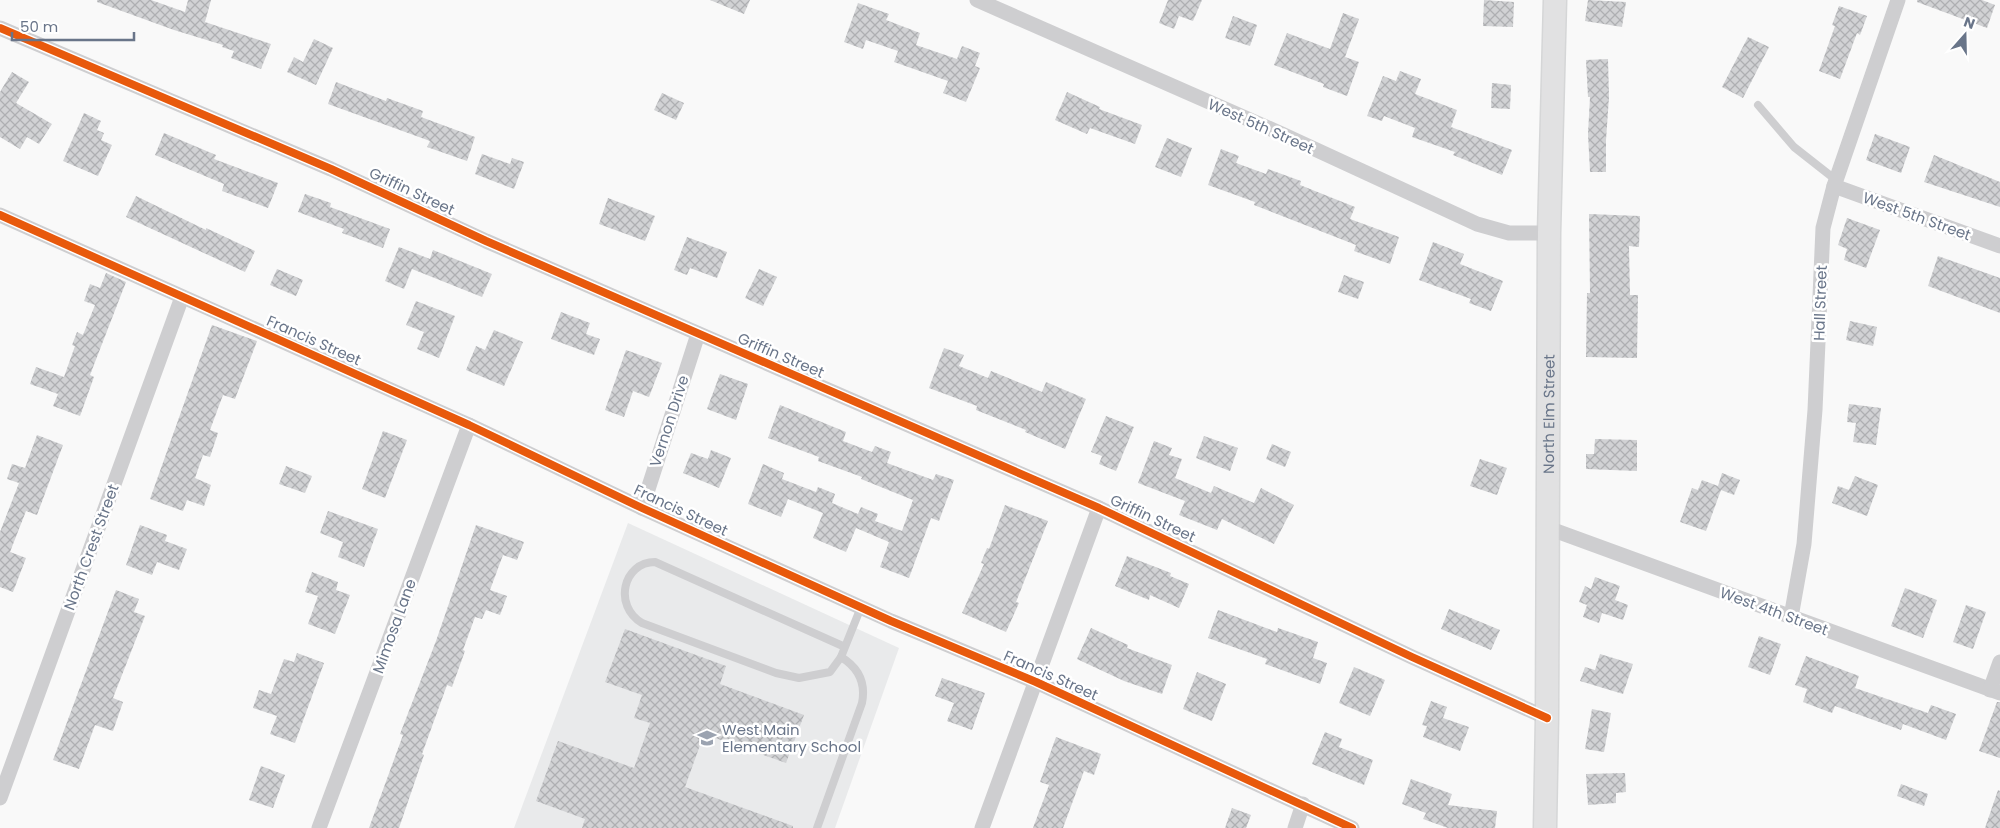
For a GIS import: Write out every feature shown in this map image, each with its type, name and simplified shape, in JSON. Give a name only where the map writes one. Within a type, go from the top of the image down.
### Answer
[{"type":"street","name":"West 5th Street","points":[[977,0],[1282,134],[1477,224],[1509,233],[1549,233]]},
{"type":"street","name":"North Elm Street","points":[[1545,828],[1549,233],[1555,0]]},
{"type":"street","name":"Hall Street","points":[[1791,617],[1804,544],[1814,419],[1823,228],[1835,183],[1898,0]]},
{"type":"street","name":"Griffin Street","points":[[0,28],[331,169],[486,241],[1099,508],[1412,657],[1547,718]]},
{"type":"street","name":"West 5th Street","points":[[1835,183],[2000,246]]},
{"type":"street","name":"Francis Street","points":[[0,215],[468,425],[642,508],[861,607],[1036,682],[1304,804],[1352,828]]},
{"type":"street","name":"North Crest Street","points":[[0,798],[182,297]]},
{"type":"street","name":"Vernon Drive","points":[[642,508],[698,334]]},
{"type":"street","name":"Mimosa Lane","points":[[319,828],[468,425]]},
{"type":"street","points":[[982,828],[1099,508]]},
{"type":"street","name":"West 4th Street","points":[[1548,528],[1995,692]]},
{"type":"street","points":[[1995,692],[2000,662]]},
{"type":"street","points":[[1295,828],[1304,804]]},
{"type":"lane","points":[[1758,105],[1794,147],[1835,183]]},
{"type":"lane","points":[[845,647],[655,562],[641,564],[635,568],[626,588],[626,605],[629,613],[642,623],[776,673],[799,678],[830,672],[841,657],[845,647],[861,607]]},
{"type":"lane","points":[[817,828],[862,704],[864,693],[863,682],[858,671],[841,657]]},
{"type":"shaded area","name":"West Main Elementary School","points":[[628,523],[899,648],[835,828],[514,828]]},
{"type":"building","points":[[97,0],[151,0],[185,12],[188,0],[211,0],[205,22],[271,44],[261,69],[231,58],[234,51],[222,47],[223,45],[174,30],[97,2]]},
{"type":"building","points":[[710,0],[750,0],[744,14]]},
{"type":"building","points":[[1168,0],[1202,0],[1193,21],[1179,16],[1174,29],[1159,23]]},
{"type":"building","points":[[1484,0],[1514,2],[1513,27],[1483,26]]},
{"type":"building","points":[[1588,0],[1626,2],[1622,27],[1585,21]]},
{"type":"building","points":[[1917,0],[1982,0],[1995,5],[1987,28],[1917,2]]},
{"type":"building","points":[[858,3],[889,14],[886,20],[920,33],[916,45],[957,59],[962,46],[980,53],[975,66],[980,68],[966,102],[943,93],[948,81],[894,62],[898,51],[866,40],[863,49],[844,42]]},
{"type":"building","points":[[1839,6],[1867,16],[1860,35],[1857,33],[1840,79],[1819,71],[1835,26],[1832,25]]},
{"type":"building","points":[[1343,13],[1359,19],[1345,57],[1359,62],[1347,96],[1323,87],[1324,84],[1274,65],[1287,33],[1330,49]]},
{"type":"building","points":[[1233,16],[1257,25],[1250,46],[1225,38]]},
{"type":"building","points":[[1748,37],[1769,47],[1743,98],[1722,87]]},
{"type":"building","points":[[314,39],[333,48],[316,85],[287,72],[294,57],[303,62]]},
{"type":"building","points":[[1608,59],[1609,97],[1606,172],[1590,172],[1588,134],[1590,97],[1588,97],[1586,60]]},
{"type":"building","points":[[1400,71],[1421,79],[1415,94],[1457,110],[1451,127],[1512,150],[1502,175],[1453,155],[1455,152],[1412,137],[1415,128],[1384,116],[1382,121],[1367,116],[1383,76],[1396,81]]},
{"type":"building","points":[[12,72],[29,82],[16,103],[52,124],[39,144],[27,137],[20,149],[0,137],[0,92]]},
{"type":"building","points":[[336,82],[386,101],[387,98],[423,111],[421,117],[475,137],[467,161],[427,147],[430,141],[328,104]]},
{"type":"building","points":[[1492,83],[1511,85],[1510,109],[1491,108]]},
{"type":"building","points":[[1067,92],[1100,107],[1099,109],[1142,125],[1135,144],[1090,128],[1087,134],[1055,120]]},
{"type":"building","points":[[662,93],[684,103],[676,120],[654,110]]},
{"type":"building","points":[[84,113],[101,121],[97,130],[104,133],[101,140],[112,145],[98,176],[63,161]]},
{"type":"building","points":[[164,133],[216,155],[214,159],[278,183],[268,208],[222,191],[224,184],[155,155]]},
{"type":"building","points":[[1875,134],[1910,147],[1901,173],[1866,160]]},
{"type":"building","points":[[1167,138],[1192,148],[1181,177],[1155,167]]},
{"type":"building","points":[[1221,149],[1239,156],[1236,163],[1266,174],[1268,169],[1301,181],[1300,185],[1355,207],[1350,219],[1399,237],[1390,264],[1354,251],[1356,245],[1254,205],[1255,202],[1208,185]]},
{"type":"building","points":[[482,154],[510,164],[512,158],[524,162],[514,189],[475,174]]},
{"type":"building","points":[[1934,155],[2000,182],[2000,207],[1924,182]]},
{"type":"building","points":[[305,194],[331,203],[330,207],[390,229],[383,248],[342,233],[344,229],[298,212]]},
{"type":"building","points":[[136,196],[255,251],[245,272],[126,217]]},
{"type":"building","points":[[608,198],[655,216],[645,241],[599,224]]},
{"type":"building","points":[[1589,214],[1640,216],[1639,247],[1629,246],[1630,295],[1638,295],[1637,358],[1586,357],[1587,293],[1590,293]]},
{"type":"building","points":[[1847,218],[1880,230],[1866,268],[1844,260],[1847,249],[1838,245]]},
{"type":"building","points":[[687,237],[727,252],[717,278],[690,268],[687,275],[674,270]]},
{"type":"building","points":[[1433,242],[1464,254],[1460,264],[1503,281],[1491,311],[1469,303],[1471,299],[1419,280]]},
{"type":"building","points":[[399,247],[430,259],[433,250],[492,274],[482,297],[412,269],[404,289],[385,281]]},
{"type":"building","points":[[1938,256],[2000,278],[2000,313],[1928,286]]},
{"type":"building","points":[[277,269],[303,280],[296,296],[270,285]]},
{"type":"building","points":[[759,269],[777,277],[763,306],[745,298]]},
{"type":"building","points":[[106,273],[126,282],[90,375],[94,377],[80,416],[53,406],[58,394],[30,384],[36,367],[64,377],[75,346],[72,345],[77,332],[83,335],[95,305],[84,301],[90,284],[100,288]]},
{"type":"building","points":[[1344,275],[1364,282],[1358,299],[1338,292]]},
{"type":"building","points":[[416,301],[455,316],[439,358],[417,349],[424,332],[406,325]]},
{"type":"building","points":[[561,312],[590,323],[586,334],[600,339],[594,355],[551,339]]},
{"type":"building","points":[[1850,321],[1877,327],[1873,346],[1846,340]]},
{"type":"building","points":[[212,325],[257,341],[235,399],[223,395],[210,430],[218,433],[210,457],[203,455],[195,478],[211,485],[204,506],[187,500],[183,511],[150,499]]},
{"type":"building","points":[[494,330],[523,342],[504,386],[466,370],[476,346],[485,350]]},
{"type":"building","points":[[944,348],[964,355],[959,366],[988,378],[991,371],[1042,392],[1046,382],[1086,399],[1065,449],[1025,432],[1026,430],[976,410],[977,406],[929,388]]},
{"type":"building","points":[[626,350],[662,363],[649,397],[633,391],[624,417],[605,410]]},
{"type":"building","points":[[720,374],[748,384],[736,420],[707,409]]},
{"type":"building","points":[[1849,404],[1881,408],[1876,445],[1853,442],[1856,423],[1847,422]]},
{"type":"building","points":[[780,405],[846,432],[843,441],[872,452],[875,446],[891,452],[887,463],[933,480],[936,474],[954,480],[939,521],[931,518],[909,578],[880,567],[889,542],[856,528],[846,552],[813,538],[823,513],[788,499],[781,517],[748,504],[763,464],[784,473],[782,479],[816,492],[818,487],[835,494],[832,503],[858,514],[861,507],[878,514],[875,521],[902,531],[913,500],[861,479],[862,477],[818,461],[819,457],[768,438]]},
{"type":"building","points":[[1106,416],[1134,427],[1116,471],[1099,464],[1102,456],[1091,452]]},
{"type":"building","points":[[383,431],[407,440],[385,498],[362,489]]},
{"type":"building","points":[[37,435],[63,445],[37,515],[26,511],[10,552],[26,558],[13,592],[0,587],[0,532],[19,483],[7,479],[12,464],[25,468]]},
{"type":"building","points":[[1204,436],[1238,448],[1230,471],[1196,458]]},
{"type":"building","points":[[1595,439],[1637,440],[1637,471],[1586,469],[1586,454],[1594,454]]},
{"type":"building","points":[[1154,441],[1172,448],[1169,455],[1182,459],[1175,478],[1211,493],[1214,486],[1254,503],[1261,488],[1294,505],[1274,544],[1222,519],[1217,530],[1179,515],[1185,501],[1138,483]]},
{"type":"building","points":[[1272,444],[1291,452],[1285,467],[1266,459]]},
{"type":"building","points":[[711,450],[731,458],[719,488],[683,473],[691,453],[708,459]]},
{"type":"building","points":[[1480,459],[1507,468],[1497,495],[1470,486]]},
{"type":"building","points":[[286,466],[312,476],[305,493],[279,484]]},
{"type":"building","points":[[1722,473],[1740,480],[1734,495],[1721,490],[1706,531],[1680,522],[1692,488],[1698,490],[1702,480],[1718,486]]},
{"type":"building","points":[[1855,476],[1878,485],[1867,516],[1832,503],[1838,486],[1849,490]]},
{"type":"building","points":[[1005,505],[1048,521],[1016,602],[1019,603],[1006,632],[962,613],[984,564],[981,563],[987,548],[989,549]]},
{"type":"building","points":[[328,511],[378,529],[364,567],[338,557],[343,542],[320,533]]},
{"type":"building","points":[[140,525],[167,535],[165,541],[187,549],[179,570],[157,562],[152,575],[126,565]]},
{"type":"building","points":[[476,525],[524,542],[517,560],[503,555],[490,590],[507,596],[500,615],[486,610],[482,619],[475,617],[452,687],[447,685],[422,754],[424,755],[399,828],[369,828],[403,735],[400,734],[436,641]]},
{"type":"building","points":[[1127,556],[1171,573],[1170,576],[1189,584],[1179,608],[1150,595],[1149,600],[1115,586]]},
{"type":"building","points":[[312,572],[338,582],[336,590],[350,595],[335,634],[308,624],[318,596],[305,592]]},
{"type":"building","points":[[1595,577],[1620,586],[1615,600],[1628,605],[1623,620],[1602,613],[1599,623],[1583,617],[1587,605],[1579,602],[1585,586],[1591,589]]},
{"type":"building","points":[[1905,588],[1937,600],[1923,638],[1891,626]]},
{"type":"building","points":[[116,590],[139,599],[134,612],[145,616],[113,698],[123,702],[113,731],[95,725],[79,769],[53,760]]},
{"type":"building","points":[[1966,605],[1986,612],[1973,649],[1953,642]]},
{"type":"building","points":[[1449,609],[1500,630],[1491,650],[1441,629]]},
{"type":"building","points":[[1218,610],[1277,632],[1278,628],[1318,642],[1313,658],[1327,663],[1320,684],[1265,664],[1267,659],[1208,638]]},
{"type":"building","points":[[1091,628],[1128,645],[1127,648],[1172,665],[1162,694],[1124,681],[1077,659]]},
{"type":"building","points":[[625,629],[726,666],[720,684],[804,715],[786,763],[704,734],[685,787],[793,826],[793,828],[582,828],[585,819],[536,801],[558,741],[634,768],[650,723],[634,718],[642,695],[605,682]]},
{"type":"building","points":[[1759,636],[1781,644],[1770,675],[1748,667]]},
{"type":"building","points":[[297,653],[324,663],[295,743],[270,734],[277,716],[253,708],[259,690],[271,694],[284,659],[294,662]]},
{"type":"building","points":[[1600,654],[1633,664],[1623,694],[1580,681],[1585,667],[1595,670]]},
{"type":"building","points":[[1806,656],[1859,676],[1855,688],[1928,713],[1931,705],[1956,714],[1946,740],[1903,724],[1901,730],[1835,706],[1832,713],[1803,702],[1807,689],[1795,685]]},
{"type":"building","points":[[1354,667],[1385,680],[1370,716],[1339,703]]},
{"type":"building","points":[[1197,672],[1226,684],[1212,721],[1183,709]]},
{"type":"building","points":[[942,678],[985,693],[972,730],[947,721],[954,703],[935,696]]},
{"type":"building","points":[[1431,701],[1447,707],[1443,718],[1469,727],[1460,751],[1423,737],[1427,726],[1422,725]]},
{"type":"building","points":[[1997,702],[2000,702],[2000,758],[1979,751]]},
{"type":"building","points":[[1592,709],[1611,713],[1604,752],[1585,749]]},
{"type":"building","points":[[1325,732],[1342,739],[1339,747],[1373,760],[1364,785],[1312,764]]},
{"type":"building","points":[[1056,737],[1101,754],[1094,775],[1084,771],[1063,828],[1033,828],[1049,785],[1040,782]]},
{"type":"building","points":[[261,766],[285,775],[273,808],[249,800]]},
{"type":"building","points":[[1625,773],[1626,792],[1616,793],[1616,803],[1588,805],[1586,774]]},
{"type":"building","points":[[1411,779],[1452,794],[1448,805],[1497,811],[1495,828],[1448,828],[1423,819],[1426,813],[1402,804]]},
{"type":"building","points":[[1901,784],[1928,794],[1924,806],[1897,796]]},
{"type":"building","points":[[1998,790],[2000,791],[2000,828],[1985,828]]},
{"type":"building","points":[[1232,808],[1251,815],[1246,828],[1225,828]]},
{"type":"cycle path","points":[[0,28],[331,169],[486,241],[1099,508],[1412,657],[1547,718]]},
{"type":"cycle path","points":[[0,215],[469,425],[642,508],[891,621],[1036,682],[1352,828]]},
{"type":"place","name":"West Main Elementary School","points":[[707,738]]}]
